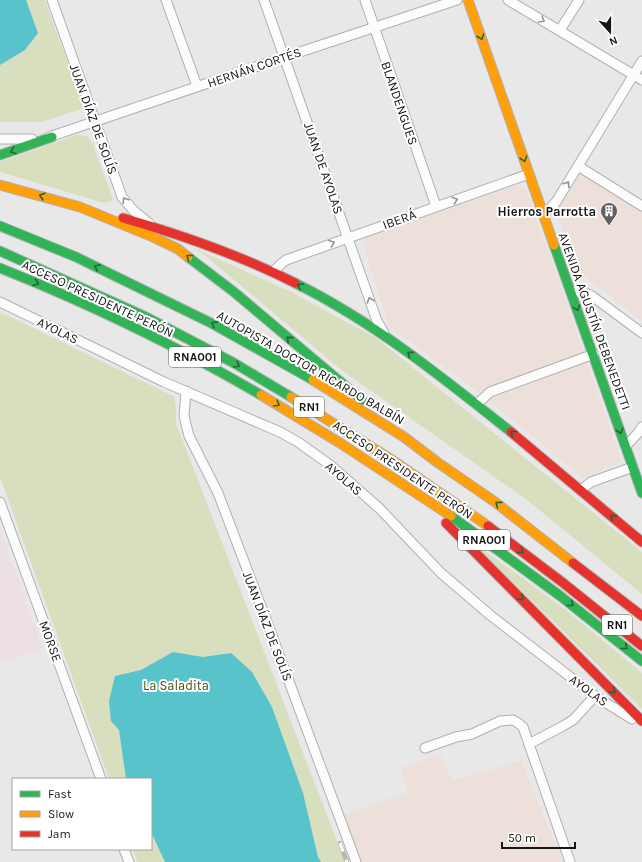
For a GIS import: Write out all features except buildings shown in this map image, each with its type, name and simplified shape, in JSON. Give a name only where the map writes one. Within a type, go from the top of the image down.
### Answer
[{"type":"main road","name":"AVENIDA AGUSTÍN DEBENEDETTI","points":[[468,0],[528,174],[594,354],[642,493]]},
{"type":"main road","points":[[0,155],[52,137]]},
{"type":"main road","points":[[0,184],[153,226],[232,254],[273,272],[331,302],[386,336],[476,404],[582,489],[642,542]]},
{"type":"main road","points":[[80,207],[178,249],[234,292],[404,437]]},
{"type":"main road","name":"AUTOPISTA DOCTOR RICARDO BALBÍN","points":[[0,226],[76,257],[211,323],[300,372],[404,437],[437,462],[496,502],[642,616]]},
{"type":"main road","name":"RN1","points":[[0,251],[91,291],[151,320],[234,363],[309,407],[392,460],[475,516],[592,605],[642,646]]},
{"type":"main road","name":"ACCESO PRESIDENTE PERÓN","points":[[0,268],[132,325],[196,358],[265,397],[380,468],[430,501],[552,589],[642,661]]},
{"type":"main road","points":[[380,468],[416,496],[456,532],[642,721]]},
{"type":"street","name":"JUAN DÍAZ DE SOLÍS","points":[[52,0],[122,197],[134,211],[153,226]]},
{"type":"street","points":[[166,0],[197,86]]},
{"type":"street","name":"JUAN DE AYOLAS","points":[[264,0],[377,321],[386,336]]},
{"type":"street","name":"BLANDENGUES","points":[[365,0],[436,206]]},
{"type":"street","name":"HERNÁN CORTÉS","points":[[0,139],[35,139],[52,137],[197,86],[457,0]]},
{"type":"street","points":[[508,0],[638,77]]},
{"type":"street","points":[[560,30],[579,0]]},
{"type":"street","points":[[544,215],[556,202],[578,166],[638,77],[642,61]]},
{"type":"street","points":[[578,166],[642,206]]},
{"type":"street","name":"IBERÁ","points":[[273,272],[286,260],[528,174]]},
{"type":"street","points":[[571,291],[586,293],[592,296],[642,333]]},
{"type":"street","name":"AYOLAS","points":[[0,302],[186,391],[280,432],[298,442],[330,465],[379,508],[441,573],[490,615],[595,696],[642,725]]},
{"type":"street","points":[[476,404],[490,392],[594,354]]},
{"type":"street","name":"JUAN DÍAZ DE SOLÍS","points":[[186,391],[184,416],[189,436],[218,493],[356,862]]},
{"type":"street","points":[[626,446],[638,433],[642,426]]},
{"type":"street","points":[[582,489],[591,482],[633,467]]},
{"type":"street","name":"MORSE","points":[[0,502],[101,778]]},
{"type":"street","points":[[529,744],[573,720],[595,696]]},
{"type":"street","points":[[425,748],[456,737],[472,734],[500,721],[513,720],[518,723],[523,727],[570,862]]},
{"type":"street","points":[[124,850],[129,862]]},
{"type":"shaded area","name":"Hierros Parrotta","points":[[581,173],[642,211],[642,322],[579,272],[556,213]]},
{"type":"shaded area","points":[[518,185],[527,191],[620,456],[619,463],[583,478],[487,399],[388,325],[364,245],[368,234]]},
{"type":"shaded area","points":[[0,529],[43,649],[0,663]]},
{"type":"shaded area","points":[[440,754],[452,780],[521,761],[563,862],[362,862],[344,814],[408,792],[400,768]]},
{"type":"green space","points":[[0,0],[45,0],[84,108],[42,122],[0,122]]},
{"type":"green space","points":[[76,135],[87,136],[92,142],[113,199],[111,201],[104,203],[0,172],[0,162]]},
{"type":"green space","points":[[192,247],[291,292],[376,338],[642,552],[642,594],[527,500],[340,369],[207,257]]},
{"type":"green space","name":"La Saladita","points":[[0,312],[173,396],[176,406],[176,423],[345,862],[137,862],[133,850],[152,850],[152,778],[109,778],[0,477]]},
{"type":"green space","points":[[470,540],[566,610],[642,673],[642,709]]},
{"type":"water","points":[[0,0],[26,0],[38,33],[25,50],[0,65]]},
{"type":"water","points":[[173,652],[203,657],[231,653],[252,672],[272,707],[303,793],[318,857],[321,862],[165,862],[152,834],[152,778],[126,778],[119,730],[111,721],[109,701],[115,676],[141,670]]},
{"type":"railway","points":[[340,843],[347,862]]},
{"type":"traffic: fast","points":[[0,155],[52,137]]},
{"type":"traffic: fast","points":[[0,226],[76,257],[211,323],[313,380]]},
{"type":"traffic: fast","points":[[554,245],[642,493]]},
{"type":"traffic: fast","points":[[0,251],[144,316],[234,363],[291,397]]},
{"type":"traffic: fast","points":[[188,257],[234,292],[362,400]]},
{"type":"traffic: fast","points":[[0,268],[67,296],[133,327],[261,395]]},
{"type":"traffic: fast","points":[[295,283],[324,298],[380,333],[433,371],[511,432]]},
{"type":"traffic: fast","points":[[451,516],[559,595],[642,661]]},
{"type":"traffic: slow","points":[[468,0],[554,245]]},
{"type":"traffic: slow","points":[[0,185],[80,207],[153,237],[178,249],[188,257]]},
{"type":"traffic: slow","points":[[313,380],[404,437],[495,502],[573,563]]},
{"type":"traffic: slow","points":[[261,395],[340,443],[451,516]]},
{"type":"traffic: slow","points":[[291,397],[392,460],[488,526]]},
{"type":"traffic: jam","points":[[123,218],[210,246],[253,263],[295,283]]},
{"type":"traffic: jam","points":[[511,432],[642,542]]},
{"type":"traffic: jam","points":[[446,523],[642,721]]},
{"type":"traffic: jam","points":[[488,526],[562,582],[642,646]]},
{"type":"traffic: jam","points":[[573,563],[642,616]]},
{"type":"place","name":"Hierros Parrotta","points":[[609,226]]}]
